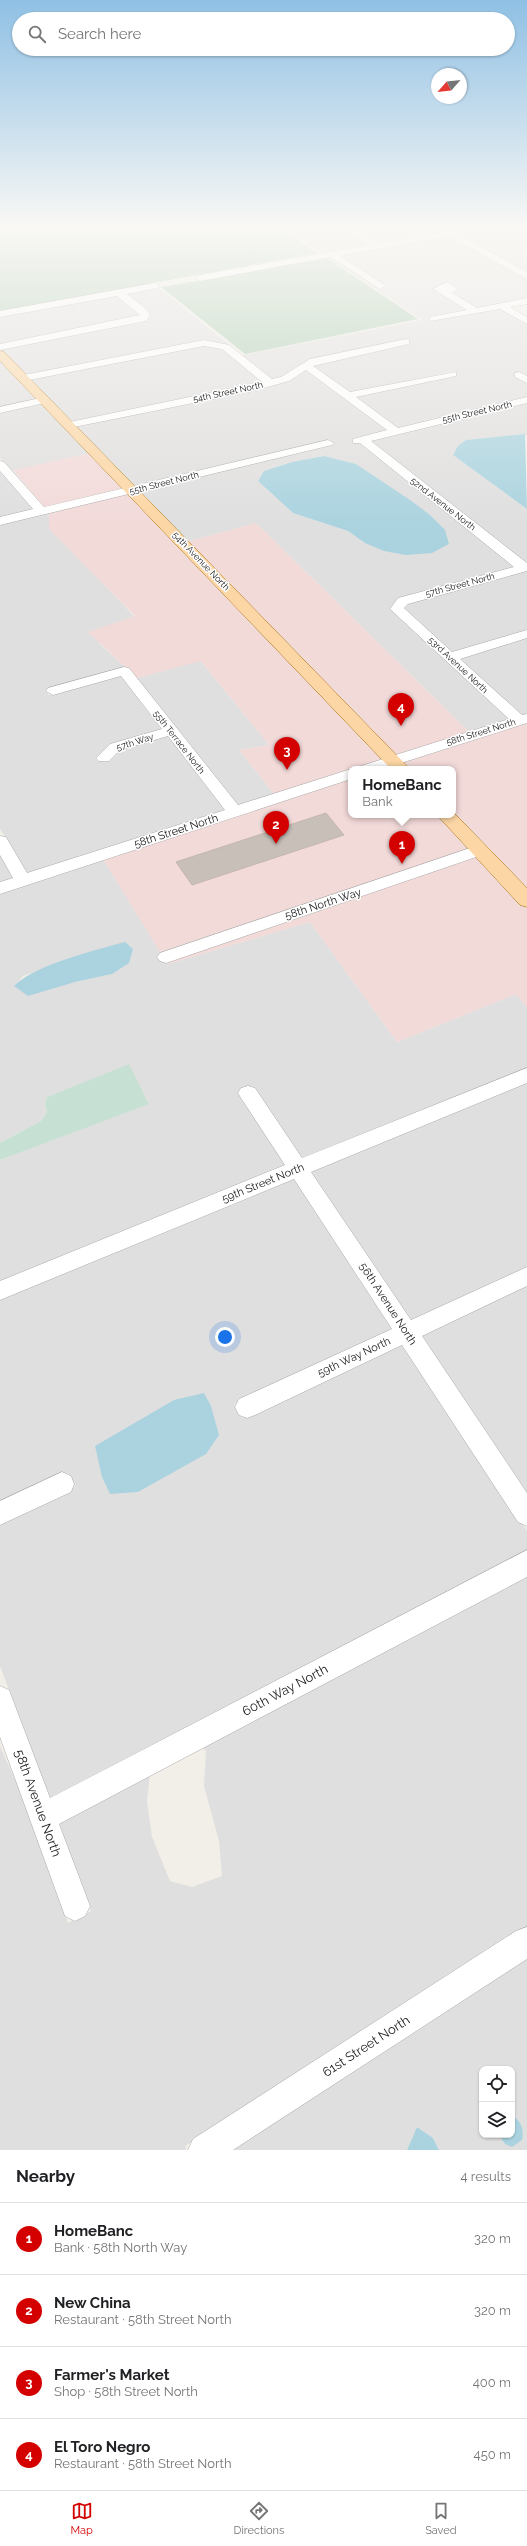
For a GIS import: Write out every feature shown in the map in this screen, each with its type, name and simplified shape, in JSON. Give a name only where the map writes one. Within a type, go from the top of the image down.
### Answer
[{"type":"main road","name":"54th Avenue North","points":[[0,354],[397,765]]},
{"type":"main road","points":[[449,818],[527,900]]},
{"type":"street","points":[[0,347],[108,326]]},
{"type":"street","name":"54th Street North","points":[[69,425],[270,383],[285,379],[314,361],[406,342]]},
{"type":"street","points":[[24,378],[204,343],[225,347],[270,383]]},
{"type":"street","points":[[306,365],[396,432]]},
{"type":"street","points":[[348,396],[452,374]]},
{"type":"street","points":[[0,410],[45,400]]},
{"type":"street","name":"55th Street North","points":[[360,441],[527,400]]},
{"type":"street","name":"52nd Avenue North","points":[[360,441],[526,568]]},
{"type":"street","name":"55th Street North","points":[[0,521],[132,491],[328,443]]},
{"type":"street","points":[[0,464],[40,511]]},
{"type":"street","name":"57th Street North","points":[[397,609],[403,601],[526,568]]},
{"type":"street","name":"53rd Avenue North","points":[[397,609],[450,657],[523,719]]},
{"type":"street","points":[[450,657],[527,634]]},
{"type":"street","name":"55th Terrace North","points":[[52,691],[124,671],[235,812]]},
{"type":"street","name":"58th Street North","points":[[397,765],[523,719]]},
{"type":"street","name":"57th Way","points":[[104,758],[115,747],[170,731]]},
{"type":"street","name":"58th Street North","points":[[0,888],[348,775]]},
{"type":"street","points":[[0,841],[23,880]]},
{"type":"street","name":"58th North Way","points":[[166,957],[479,850]]},
{"type":"street","name":"59th Street North","points":[[0,1291],[527,1075]]},
{"type":"street","name":"56th Avenue North","points":[[248,1093],[527,1514]]},
{"type":"street","name":"59th Way North","points":[[247,1407],[527,1276]]},
{"type":"street","points":[[0,1513],[62,1484]]},
{"type":"street","name":"60th Way North","points":[[43,1817],[527,1563]]},
{"type":"street","name":"58th Avenue North","points":[[0,1699],[75,1906]]},
{"type":"street","name":"61st Street North","points":[[204,2150],[527,1942]]},
{"type":"shaded area","points":[[0,326],[88,326],[0,345]]},
{"type":"shaded area","points":[[113,326],[207,326],[242,355],[389,326],[527,326],[527,376],[521,372],[514,374],[527,383],[527,398],[397,430],[353,397],[457,374],[453,371],[350,394],[311,365],[411,343],[408,340],[301,364],[282,378],[271,380],[226,345],[215,342],[26,376],[0,349]]},
{"type":"shaded area","points":[[204,345],[221,348],[264,382],[71,422],[29,379]]},
{"type":"shaded area","points":[[0,358],[40,400],[0,408]]},
{"type":"shaded area","points":[[306,369],[390,432],[352,440],[354,443],[360,443],[517,567],[390,608],[511,719],[469,732],[256,523],[187,542],[139,491],[333,443],[330,440],[135,488],[74,425],[255,389]],"holes":[[[324,456],[356,464],[429,514],[365,543],[348,531],[293,513],[258,481],[264,471],[292,462]]]},
{"type":"shaded area","points":[[527,402],[527,435],[466,440],[453,455],[527,509],[527,564],[369,441]]},
{"type":"shaded area","points":[[43,403],[91,453],[13,471],[44,508],[0,458],[0,411]]},
{"type":"shaded area","points":[[91,453],[126,490],[45,508],[13,470]]},
{"type":"shaded area","points":[[0,470],[34,511],[0,519]]},
{"type":"shaded area","points":[[130,493],[385,759],[363,766],[348,766],[348,771],[274,794],[239,750],[269,745],[201,661],[137,678],[88,632],[135,616],[49,529],[49,512]]},
{"type":"shaded area","points":[[49,512],[51,529],[135,617],[98,642],[126,668],[45,690],[49,695],[120,675],[162,730],[109,746],[96,760],[106,762],[119,749],[167,735],[226,811],[28,874],[0,829],[0,523]]},
{"type":"shaded area","points":[[256,523],[469,732],[395,756],[187,542]]},
{"type":"shaded area","points":[[527,570],[527,631],[452,653],[403,609],[407,602]]},
{"type":"shaded area","points":[[527,637],[527,714],[521,716],[457,658]]},
{"type":"shaded area","points":[[200,660],[269,745],[239,750],[274,794],[238,807],[131,672],[137,678]]},
{"type":"shaded area","points":[[527,722],[527,891],[456,818],[456,766],[405,766],[401,761]]},
{"type":"shaded area","points":[[348,779],[348,818],[441,818],[471,849],[160,952],[103,859]]},
{"type":"shaded area","points":[[0,854],[15,879],[0,883]]},
{"type":"shaded area","points":[[477,855],[527,908],[527,1007],[516,994],[397,1042],[310,922],[168,964],[165,960]]},
{"type":"shaded area","points":[[103,859],[168,964],[310,922],[397,1042],[516,994],[527,1007],[527,1068],[302,1160],[252,1086],[238,1091],[287,1166],[0,1284],[0,1160],[149,1103],[128,1065],[47,1097],[45,1103],[47,1112],[41,1121],[0,1143],[0,892]],"holes":[[[104,948],[112,974],[75,982],[15,986],[23,976]]]},
{"type":"shaded area","points":[[527,1081],[527,1268],[411,1323],[309,1171]]},
{"type":"shaded area","points":[[294,1177],[395,1330],[234,1404],[242,1418],[403,1343],[527,1531],[527,1552],[51,1801],[0,1666],[0,1523],[75,1487],[68,1473],[0,1504],[0,1298]]},
{"type":"shaded area","points":[[527,1284],[527,1497],[419,1335]]},
{"type":"shaded area","points":[[527,1574],[527,1927],[185,2146],[186,2150],[0,2150],[0,1746],[27,1807],[68,1923],[91,1911],[58,1821],[150,1773],[147,1802],[152,1837],[170,1881],[192,1887],[222,1876],[219,1841],[204,1786],[206,1751],[201,1746]]},
{"type":"shaded area","points":[[527,1958],[527,2150],[439,2150],[433,2138],[417,2127],[407,2150],[231,2150]]},
{"type":"green space","points":[[210,326],[382,326],[245,354]]},
{"type":"green space","points":[[129,1064],[149,1104],[0,1160],[0,1143],[41,1121],[47,1112],[45,1103],[47,1097]]},
{"type":"water","points":[[525,434],[527,509],[453,455],[458,446],[466,440]]},
{"type":"water","points":[[324,456],[356,464],[410,500],[429,514],[445,530],[449,544],[432,553],[406,555],[384,551],[365,543],[348,531],[293,513],[258,481],[264,471],[292,462]]},
{"type":"water","points":[[125,942],[133,949],[129,963],[112,974],[75,982],[28,996],[14,986],[23,978],[50,965]]},
{"type":"water","points":[[204,1393],[211,1406],[219,1435],[206,1454],[138,1492],[110,1494],[102,1477],[95,1446],[174,1400]]},
{"type":"water","points":[[515,2118],[522,2126],[522,2140],[512,2147],[505,2144],[501,2138],[515,2138]]},
{"type":"water","points":[[417,2127],[433,2138],[439,2150],[407,2150]]},
{"type":"building","points":[[326,813],[344,835],[192,885],[176,862]]},
{"type":"place","name":"El Toro Negro","points":[[401,726]]},
{"type":"place","name":"Farmer's Market","points":[[287,770]]},
{"type":"place","name":"New China","points":[[276,844]]},
{"type":"place","name":"HomeBanc","points":[[402,864]]}]
